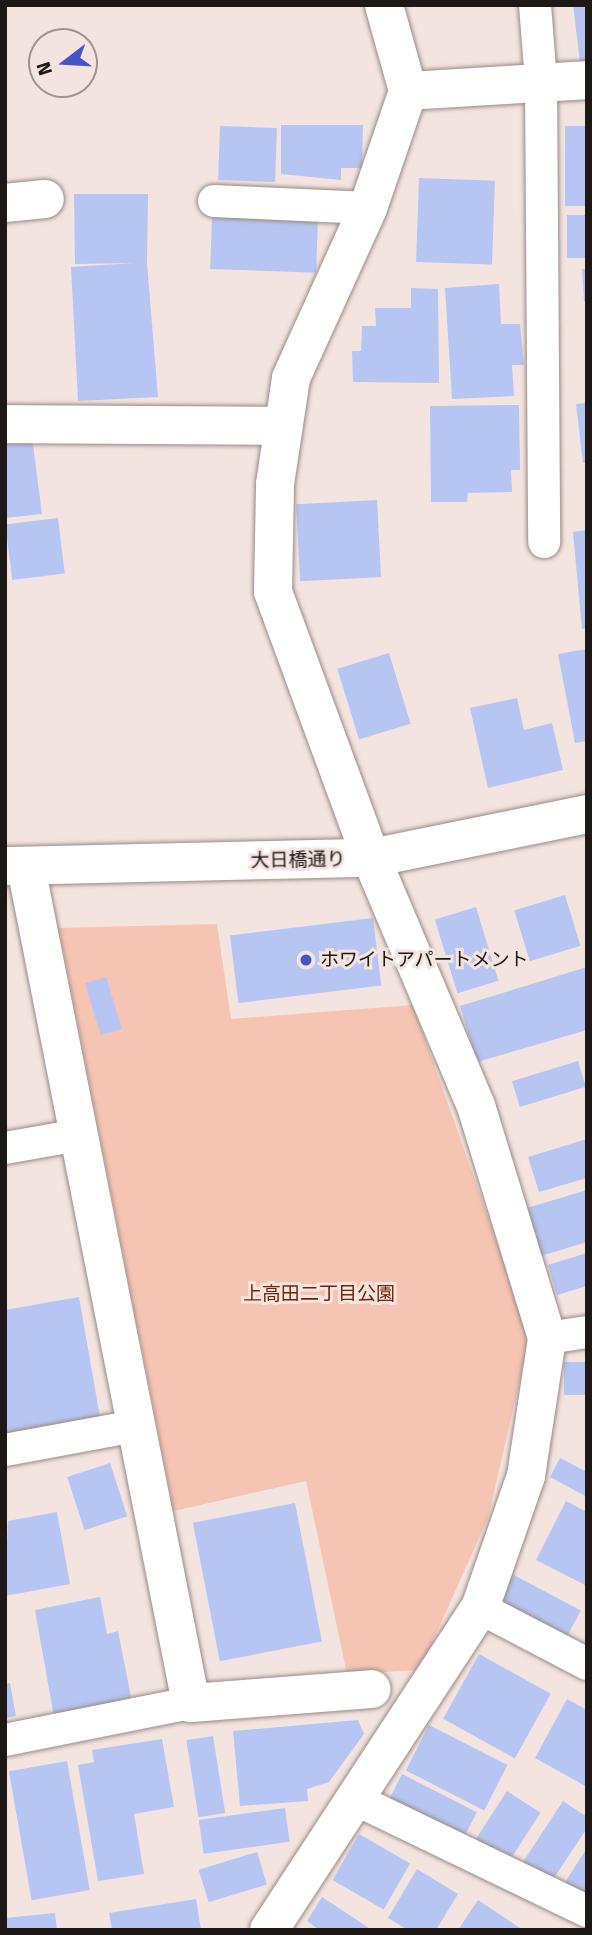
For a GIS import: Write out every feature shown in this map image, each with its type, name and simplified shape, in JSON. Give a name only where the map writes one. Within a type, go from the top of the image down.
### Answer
[{"type":"street","points":[[270,1930],[434,1684],[480,1608],[526,1476],[547,1338],[476,1106],[371,858],[273,592],[275,484],[291,378],[368,208],[408,90],[384,5]]},
{"type":"street","points":[[408,90],[587,80]]},
{"type":"street","points":[[5,203],[45,199]]},
{"type":"street","points":[[5,424],[283,426]]},
{"type":"street","name":"大日橋通り","points":[[16,866],[371,858],[586,817]]},
{"type":"street","points":[[16,866],[79,1135],[191,1703],[371,1689]]},
{"type":"lane","points":[[535,5],[541,82],[544,542]]},
{"type":"lane","points":[[214,201],[368,208]]},
{"type":"lane","points":[[5,1148],[79,1135]]},
{"type":"lane","points":[[547,1338],[587,1332]]},
{"type":"lane","points":[[5,1450],[136,1426]]},
{"type":"lane","points":[[480,1608],[587,1664]]},
{"type":"lane","points":[[5,1740],[191,1703]]},
{"type":"lane","points":[[357,1800],[587,1911]]},
{"type":"green space","name":"上高田二丁目公園","points":[[217,924],[231,1019],[413,1005],[530,1336],[488,1518],[420,1670],[347,1674],[306,1481],[174,1511],[59,928]]},
{"type":"building","points":[[573,5],[587,5],[587,61],[580,62]]},
{"type":"building","points":[[281,125],[363,125],[362,168],[341,168],[341,180],[281,174]]},
{"type":"building","points":[[220,126],[277,128],[275,182],[218,180]]},
{"type":"building","points":[[565,126],[587,126],[587,206],[565,206]]},
{"type":"building","points":[[419,178],[495,181],[492,265],[416,262]]},
{"type":"building","points":[[74,194],[148,194],[147,263],[158,397],[78,401],[71,267],[134,263],[75,264]]},
{"type":"building","points":[[567,215],[587,215],[587,258],[567,258]]},
{"type":"building","points":[[212,217],[318,221],[316,273],[210,269]]},
{"type":"building","points":[[582,269],[587,269],[587,301],[584,301]]},
{"type":"building","points":[[499,284],[501,324],[520,324],[524,365],[512,365],[514,396],[452,399],[445,288]]},
{"type":"building","points":[[411,288],[438,289],[439,383],[353,382],[352,351],[361,351],[362,326],[376,326],[375,308],[411,308]]},
{"type":"building","points":[[587,403],[587,463],[583,463],[576,404]]},
{"type":"building","points":[[519,405],[520,470],[511,470],[512,492],[468,493],[467,502],[431,502],[430,406]]},
{"type":"building","points":[[32,437],[42,514],[5,518],[5,440]]},
{"type":"building","points":[[377,500],[381,577],[300,581],[296,504]]},
{"type":"building","points":[[58,518],[65,574],[12,580],[5,524]]},
{"type":"building","points":[[587,530],[587,628],[582,629],[573,532]]},
{"type":"building","points":[[587,649],[587,741],[575,743],[558,654]]},
{"type":"building","points":[[389,653],[411,724],[359,740],[337,669]]},
{"type":"building","points":[[517,698],[524,730],[552,723],[563,770],[488,788],[470,708]]},
{"type":"building","points":[[565,895],[580,946],[530,961],[514,910]]},
{"type":"building","points":[[476,907],[499,981],[457,993],[435,920]]},
{"type":"building","name":"ホワイトアパートメント","points":[[373,918],[381,985],[238,1003],[230,936]]},
{"type":"building","points":[[587,967],[587,1030],[477,1062],[460,1006]]},
{"type":"building","points":[[106,977],[122,1029],[101,1035],[85,983]]},
{"type":"building","points":[[578,1061],[586,1087],[520,1107],[512,1081]]},
{"type":"building","points":[[587,1139],[587,1178],[539,1192],[528,1157]]},
{"type":"building","points":[[587,1190],[587,1242],[541,1256],[527,1208]]},
{"type":"building","points":[[587,1253],[587,1286],[557,1295],[548,1265]]},
{"type":"building","points":[[79,1297],[101,1423],[5,1440],[5,1310]]},
{"type":"building","points":[[564,1362],[587,1362],[587,1395],[564,1395]]},
{"type":"building","points":[[560,1458],[587,1472],[587,1497],[550,1477]]},
{"type":"building","points":[[110,1463],[127,1516],[85,1530],[67,1477]]},
{"type":"building","points":[[566,1501],[587,1512],[587,1586],[536,1560]]},
{"type":"building","points":[[295,1503],[322,1641],[220,1661],[193,1523]]},
{"type":"building","points":[[57,1512],[70,1584],[5,1596],[8,1521]]},
{"type":"building","points":[[512,1574],[581,1611],[562,1647],[493,1610]]},
{"type":"building","points":[[100,1597],[107,1634],[118,1631],[132,1702],[54,1717],[35,1610]]},
{"type":"building","points":[[479,1654],[551,1694],[515,1758],[443,1719]]},
{"type":"building","points":[[10,1683],[16,1716],[5,1718],[5,1684]]},
{"type":"building","points":[[567,1699],[587,1710],[587,1787],[535,1758]]},
{"type":"building","points":[[358,1720],[364,1734],[329,1782],[307,1789],[308,1801],[240,1806],[233,1731]]},
{"type":"building","points":[[429,1725],[507,1765],[484,1810],[406,1770]]},
{"type":"building","points":[[213,1736],[225,1813],[199,1817],[186,1740]]},
{"type":"building","points":[[162,1739],[174,1807],[134,1814],[144,1874],[98,1881],[78,1765],[94,1762],[92,1750]]},
{"type":"building","points":[[67,1761],[90,1890],[32,1900],[9,1771]]},
{"type":"building","points":[[402,1774],[477,1812],[460,1845],[385,1807]]},
{"type":"building","points":[[507,1791],[541,1813],[506,1866],[473,1844]]},
{"type":"building","points":[[563,1801],[587,1817],[587,1828],[552,1881],[523,1862]]},
{"type":"building","points":[[285,1808],[290,1842],[204,1854],[199,1820]]},
{"type":"building","points":[[359,1834],[410,1864],[384,1909],[332,1880]]},
{"type":"building","points":[[587,1848],[587,1903],[562,1887]]},
{"type":"building","points":[[257,1852],[267,1885],[209,1902],[199,1870]]},
{"type":"building","points":[[417,1869],[458,1894],[436,1930],[408,1930],[388,1918]]},
{"type":"building","points":[[322,1897],[372,1930],[319,1930],[307,1921]]},
{"type":"building","points":[[196,1899],[201,1930],[112,1930],[109,1913]]},
{"type":"building","points":[[478,1900],[523,1930],[458,1930]]},
{"type":"building","points":[[55,1913],[57,1930],[5,1930],[5,1918]]},
{"type":"place","name":"ホワイトアパートメント","points":[[306,960]]}]
